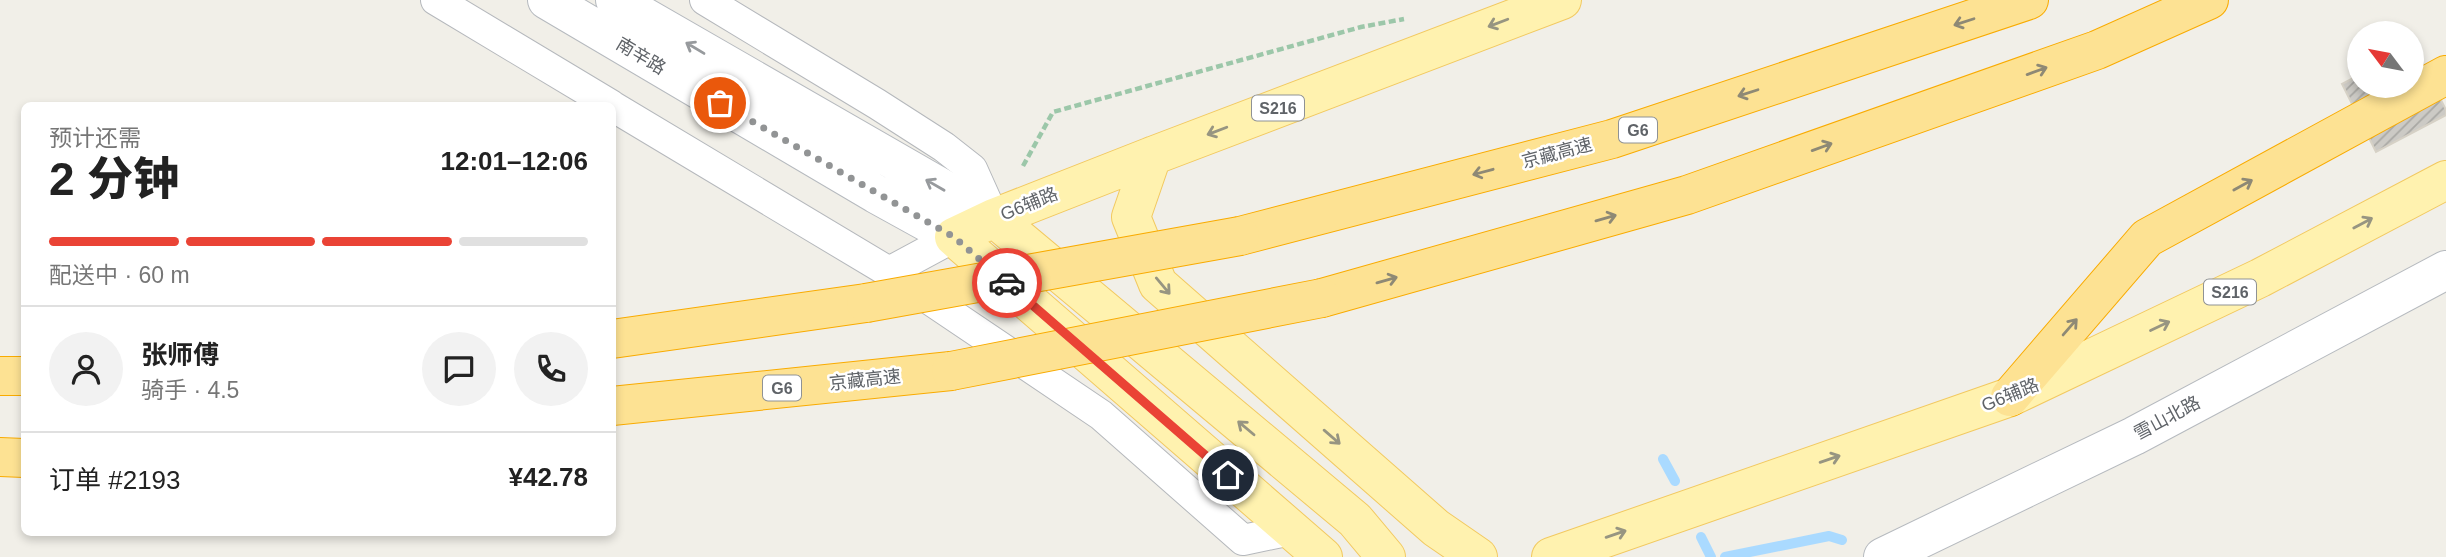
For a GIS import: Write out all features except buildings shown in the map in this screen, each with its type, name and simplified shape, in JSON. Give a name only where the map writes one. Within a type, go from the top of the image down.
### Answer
[{"type":"highway","name":"京藏高速","points":[[616,338],[866,303],[1240,236],[1612,139],[2029,0]]},
{"type":"highway","name":"京藏高速","points":[[616,406],[951,371],[1322,298],[1686,195],[2097,50],[2209,0]]},
{"type":"highway","points":[[2010,397],[2147,238],[2446,75]]},
{"type":"highway","points":[[0,376],[21,376]]},
{"type":"highway","points":[[0,457],[21,457]]},
{"type":"main road","name":"南辛路","points":[[547,0],[864,188],[954,237]]},
{"type":"main road","name":"南辛路","points":[[615,0],[994,218]]},
{"type":"main road","name":"G6辅路","points":[[954,237],[994,218],[1546,3]]},
{"type":"main road","points":[[1152,156],[1131,217],[1158,284],[1436,528],[1478,557]]},
{"type":"main road","name":"G6辅路","points":[[1551,557],[2010,397],[2260,278],[2446,180]]},
{"type":"main road","points":[[994,218],[1355,520],[1386,557]]},
{"type":"main road","points":[[954,237],[1322,557]]},
{"type":"main road","name":"雪山北路","points":[[1883,557],[2134,436],[2446,270]]},
{"type":"street","points":[[436,0],[605,102]]},
{"type":"street","points":[[705,0],[944,147],[972,169],[994,218]]},
{"type":"street","points":[[616,108],[890,272],[1101,415],[1243,540],[1291,530]]},
{"type":"street","points":[[890,272],[954,237]]},
{"type":"path","points":[[1021,171],[1053,112],[1361,27],[1412,17]]},
{"type":"waterway","points":[[1663,459],[1675,481]]},
{"type":"waterway","points":[[1725,557],[1829,536],[1842,540]]},
{"type":"waterway","points":[[1701,537],[1711,557]]},
{"type":"way so far","points":[[720,103],[954,237],[1007,283]]},
{"type":"route","points":[[1007,283],[1228,475]]}]
